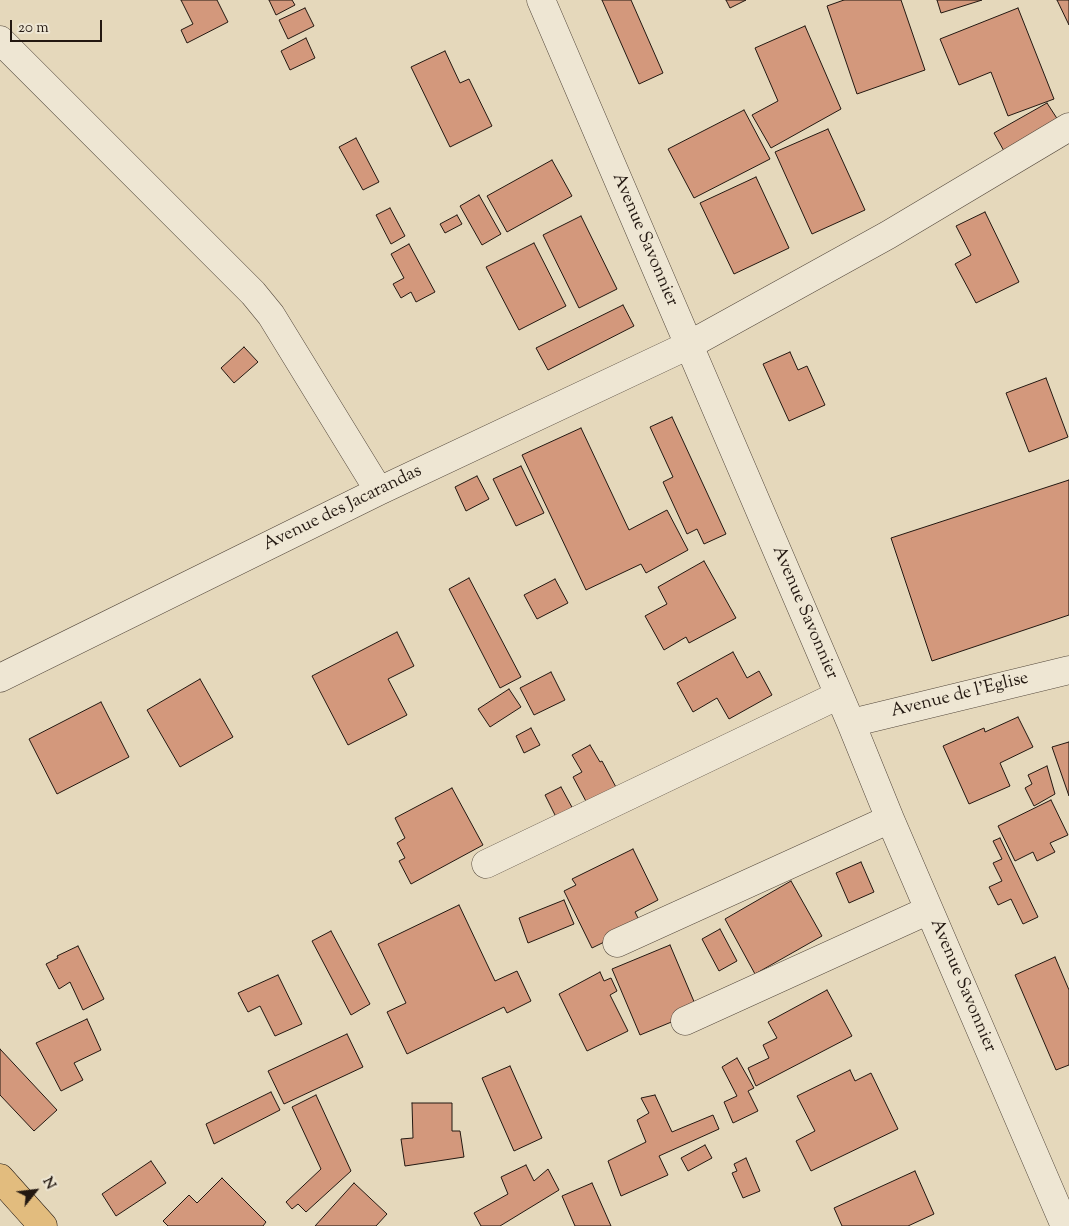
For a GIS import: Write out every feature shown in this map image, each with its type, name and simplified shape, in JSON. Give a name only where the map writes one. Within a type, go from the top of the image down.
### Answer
[{"type":"main road","points":[[0,1178],[43,1226]]},
{"type":"street","name":"Avenue Savonnier","points":[[541,0],[1064,1226]]},
{"type":"street","points":[[0,40],[246,286],[272,315],[379,491]]},
{"type":"street","name":"Avenue des Jacarandas","points":[[0,678],[379,491],[689,346],[888,235],[1069,127]]},
{"type":"street","name":"Avenue de l'Eglise","points":[[851,723],[1069,670]]},
{"type":"street","points":[[486,864],[839,695]]},
{"type":"street","points":[[617,943],[890,819]]},
{"type":"street","points":[[685,1021],[929,910]]},
{"type":"building","points":[[181,0],[217,0],[228,22],[187,43],[181,30],[193,24]]},
{"type":"building","points":[[269,0],[292,0],[295,5],[276,15]]},
{"type":"building","points":[[602,0],[631,0],[663,73],[639,84]]},
{"type":"building","points":[[726,0],[746,0],[730,8]]},
{"type":"building","points":[[844,0],[901,0],[925,70],[857,94],[827,6]]},
{"type":"building","points":[[937,0],[982,0],[941,13]]},
{"type":"building","points":[[1057,0],[1069,0],[1069,25]]},
{"type":"building","points":[[305,8],[314,26],[288,39],[279,20]]},
{"type":"building","points":[[1018,8],[1054,99],[1008,116],[991,72],[959,85],[940,39]]},
{"type":"building","points":[[805,26],[841,109],[771,148],[752,115],[778,101],[755,48]]},
{"type":"building","points":[[306,38],[315,58],[290,70],[281,51]]},
{"type":"building","points":[[445,51],[460,83],[469,79],[492,126],[450,147],[411,67]]},
{"type":"building","points":[[1047,103],[1058,120],[1004,151],[994,133]]},
{"type":"building","points":[[744,110],[770,159],[694,198],[668,149]]},
{"type":"building","points":[[828,129],[865,210],[812,234],[775,152]]},
{"type":"building","points":[[356,138],[379,182],[363,190],[339,147]]},
{"type":"building","points":[[552,160],[572,196],[507,232],[487,196]]},
{"type":"building","points":[[756,177],[789,248],[734,274],[700,203]]},
{"type":"building","points":[[479,195],[501,234],[482,245],[460,206]]},
{"type":"building","points":[[390,208],[405,236],[391,244],[376,215]]},
{"type":"building","points":[[985,212],[1019,282],[976,303],[955,264],[971,255],[956,226]]},
{"type":"building","points":[[457,215],[462,224],[445,233],[440,224]]},
{"type":"building","points":[[581,216],[617,289],[579,308],[543,235]]},
{"type":"building","points":[[534,243],[566,306],[519,330],[486,267]]},
{"type":"building","points":[[409,244],[435,292],[416,302],[411,292],[401,298],[393,284],[404,278],[391,254]]},
{"type":"building","points":[[623,305],[634,326],[548,370],[536,348]]},
{"type":"building","points":[[244,347],[258,362],[234,383],[221,368]]},
{"type":"building","points":[[790,352],[798,370],[807,366],[825,405],[789,421],[763,364]]},
{"type":"building","points":[[1046,378],[1068,437],[1029,452],[1006,393]]},
{"type":"building","points":[[672,417],[726,534],[704,544],[697,529],[687,534],[663,482],[673,477],[650,427]]},
{"type":"building","points":[[581,428],[629,530],[667,510],[688,550],[646,573],[641,564],[586,590],[522,455]]},
{"type":"building","points":[[521,466],[544,513],[516,526],[493,479]]},
{"type":"building","points":[[477,476],[489,499],[466,511],[455,487]]},
{"type":"building","points":[[1069,480],[1069,615],[932,661],[891,538]]},
{"type":"building","points":[[704,561],[736,618],[689,643],[686,637],[664,650],[645,616],[667,604],[658,587]]},
{"type":"building","points":[[469,578],[521,677],[500,688],[449,589]]},
{"type":"building","points":[[555,579],[568,603],[537,619],[524,595]]},
{"type":"building","points":[[397,632],[414,666],[388,679],[407,715],[348,745],[312,676]]},
{"type":"building","points":[[733,652],[747,678],[759,671],[772,695],[729,719],[717,698],[693,712],[677,683]]},
{"type":"building","points":[[551,672],[565,700],[534,715],[520,688]]},
{"type":"building","points":[[200,679],[233,737],[180,767],[147,710]]},
{"type":"building","points":[[509,689],[521,707],[490,727],[478,709]]},
{"type":"building","points":[[101,702],[129,757],[57,794],[29,739]]},
{"type":"building","points":[[1018,717],[1033,747],[1000,763],[1010,786],[969,804],[943,746],[984,728],[985,732]]},
{"type":"building","points":[[531,728],[540,745],[524,753],[516,736]]},
{"type":"building","points":[[1069,742],[1069,796],[1052,747]]},
{"type":"building","points":[[590,745],[600,762],[602,761],[617,789],[588,805],[573,777],[582,772],[572,755]]},
{"type":"building","points":[[1047,766],[1055,794],[1034,806],[1025,788],[1032,784],[1028,775]]},
{"type":"building","points":[[561,787],[573,809],[556,817],[545,795]]},
{"type":"building","points":[[452,788],[483,845],[411,884],[399,861],[405,858],[397,843],[405,838],[395,818]]},
{"type":"building","points":[[1051,800],[1068,835],[1050,843],[1055,852],[1037,861],[1033,852],[1015,861],[998,826]]},
{"type":"building","points":[[1000,838],[1038,917],[1023,924],[1011,899],[998,905],[989,887],[1002,881],[993,863],[1002,859],[993,841]]},
{"type":"building","points":[[633,849],[658,900],[635,912],[641,924],[592,948],[564,891],[576,885],[572,879]]},
{"type":"building","points":[[861,862],[874,892],[849,903],[836,873]]},
{"type":"building","points":[[791,881],[822,936],[755,974],[725,919]]},
{"type":"building","points":[[564,900],[574,924],[528,943],[519,918]]},
{"type":"building","points":[[459,905],[495,981],[517,971],[531,1001],[507,1013],[504,1007],[407,1054],[387,1012],[406,1003],[378,944]]},
{"type":"building","points":[[720,929],[737,961],[719,971],[702,939]]},
{"type":"building","points":[[331,931],[370,1004],[351,1015],[312,941]]},
{"type":"building","points":[[670,945],[698,1011],[640,1035],[612,969]]},
{"type":"building","points":[[78,946],[104,999],[83,1010],[70,982],[59,989],[46,964],[58,958],[57,956]]},
{"type":"building","points":[[1055,957],[1069,990],[1069,1065],[1056,1070],[1015,975]]},
{"type":"building","points":[[600,972],[604,981],[611,978],[617,991],[610,995],[628,1031],[587,1051],[559,994]]},
{"type":"building","points":[[278,975],[302,1024],[275,1036],[260,1006],[248,1012],[238,993]]},
{"type":"building","points":[[827,990],[852,1036],[756,1086],[748,1068],[769,1058],[763,1045],[777,1038],[768,1022]]},
{"type":"building","points":[[87,1019],[101,1050],[74,1063],[83,1080],[61,1091],[36,1043]]},
{"type":"building","points":[[347,1034],[363,1067],[284,1104],[268,1071]]},
{"type":"building","points":[[0,1049],[57,1110],[34,1131],[0,1095]]},
{"type":"building","points":[[737,1058],[754,1088],[748,1091],[758,1111],[733,1123],[724,1102],[737,1096],[722,1067]]},
{"type":"building","points":[[510,1066],[542,1138],[514,1151],[482,1078]]},
{"type":"building","points":[[850,1070],[855,1081],[871,1073],[898,1129],[811,1171],[796,1141],[815,1131],[797,1096]]},
{"type":"building","points":[[271,1092],[280,1110],[214,1144],[206,1124]]},
{"type":"building","points":[[316,1095],[351,1171],[306,1212],[298,1204],[292,1209],[286,1202],[321,1169],[292,1107]]},
{"type":"building","points":[[655,1095],[672,1132],[713,1115],[719,1129],[659,1156],[668,1175],[621,1196],[608,1161],[646,1142],[637,1120],[649,1113],[641,1098]]},
{"type":"building","points":[[412,1103],[452,1103],[452,1131],[460,1131],[464,1157],[405,1166],[401,1139],[413,1138]]},
{"type":"building","points":[[705,1145],[712,1158],[688,1171],[681,1158]]},
{"type":"building","points":[[746,1158],[760,1191],[743,1198],[732,1173],[737,1171],[734,1164]]},
{"type":"building","points":[[151,1161],[166,1183],[116,1216],[102,1194]]},
{"type":"building","points":[[526,1165],[534,1181],[548,1169],[559,1190],[500,1226],[481,1226],[474,1213],[508,1194],[501,1177]]},
{"type":"building","points":[[915,1171],[934,1214],[908,1226],[842,1226],[834,1208]]},
{"type":"building","points":[[222,1178],[266,1222],[263,1226],[168,1226],[163,1221],[189,1195],[197,1203]]},
{"type":"building","points":[[354,1183],[387,1214],[376,1226],[315,1226]]},
{"type":"building","points":[[592,1183],[611,1226],[575,1226],[562,1196]]}]
